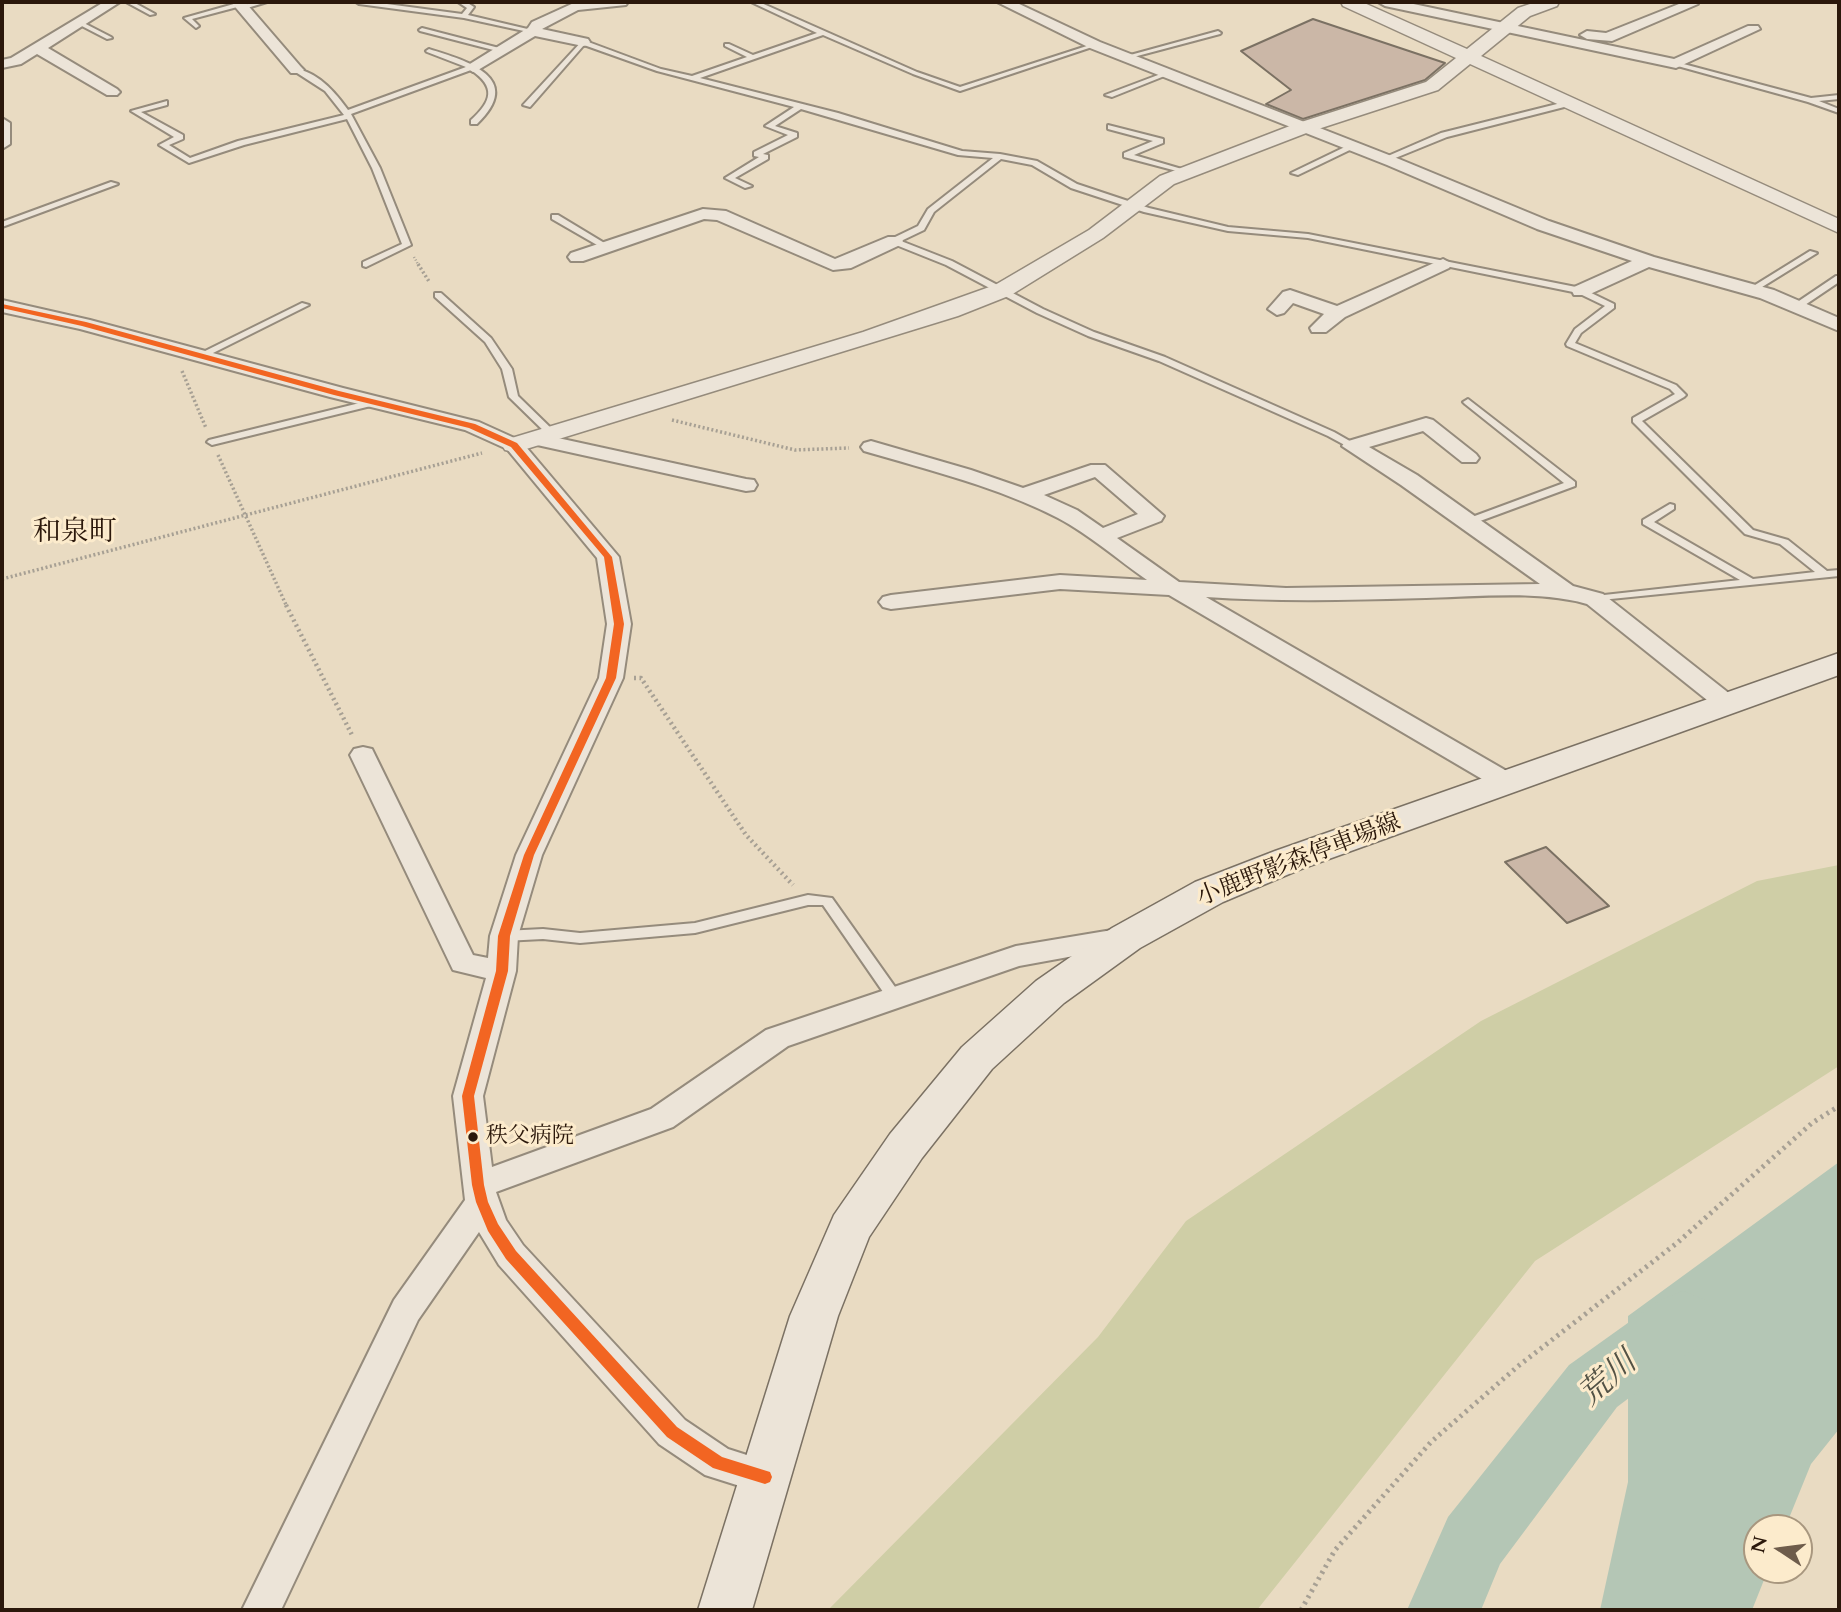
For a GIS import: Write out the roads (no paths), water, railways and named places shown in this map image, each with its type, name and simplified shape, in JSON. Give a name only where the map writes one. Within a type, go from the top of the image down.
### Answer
[{"type":"main road","name":"小鹿野影森停車場線","points":[[725,1610],[814,1317],[857,1218],[906,1146],[977,1058],[1050,992],[1126,938],[1209,892],[1288,860],[1839,663]]},
{"type":"street","points":[[7,68],[113,2]]},
{"type":"street","points":[[473,67],[533,31],[537,25],[577,4],[597,6],[621,2]]},
{"type":"street","points":[[1004,2],[1095,45],[1385,159],[1543,225],[1648,261],[1751,290],[1839,325]]},
{"type":"street","points":[[1350,2],[1356,2]]},
{"type":"street","points":[[1350,2],[1839,227]]},
{"type":"street","points":[[1385,2],[1676,64],[1753,29]]},
{"type":"street","points":[[534,440],[911,324],[1003,289],[1096,233],[1167,180],[1302,128],[1432,86],[1524,12],[1551,2]]},
{"type":"street","points":[[241,4],[296,70]]},
{"type":"street","points":[[1544,34],[1558,32],[1607,38],[1691,4]]},
{"type":"street","points":[[533,31],[583,42]]},
{"type":"street","points":[[37,48],[112,92]]},
{"type":"street","points":[[2,122],[2,144]]},
{"type":"street","points":[[577,257],[703,214],[720,215],[833,265],[845,264],[894,241]]},
{"type":"street","points":[[1581,291],[1648,261]]},
{"type":"street","points":[[1319,328],[1338,313],[1443,264]]},
{"type":"street","points":[[1277,309],[1290,296],[1338,313]]},
{"type":"street","points":[[2,306],[83,324],[472,426],[746,485]]},
{"type":"street","points":[[1352,446],[1426,424],[1469,457]]},
{"type":"street","points":[[534,440],[608,557],[619,624],[611,678],[529,855],[504,936],[502,971],[468,1096],[480,1194],[493,1227],[511,1255],[672,1432],[718,1463],[765,1478]]},
{"type":"street","points":[[1352,446],[1409,480],[1565,591]]},
{"type":"street","points":[[871,447],[964,474],[1069,515],[1172,588],[1508,783]]},
{"type":"street","points":[[1023,495],[1098,469],[1153,516],[1101,537]]},
{"type":"street","points":[[891,602],[1059,582],[1286,596],[1467,590],[1565,591],[1595,599],[1727,703]]},
{"type":"street","points":[[363,755],[463,963],[502,971]]},
{"type":"street","points":[[261,1610],[406,1310],[480,1194],[662,1118],[777,1038],[1016,956],[1126,938]]},
{"type":"lane","points":[[129,2],[152,15]]},
{"type":"lane","points":[[196,26],[187,18],[241,4],[264,2]]},
{"type":"lane","points":[[359,2],[464,16],[533,31]]},
{"type":"lane","points":[[461,2],[471,7],[464,16]]},
{"type":"lane","points":[[754,2],[915,73],[960,89],[1095,45]]},
{"type":"lane","points":[[78,22],[109,38]]},
{"type":"lane","points":[[422,30],[500,50]]},
{"type":"lane","points":[[694,79],[823,33]]},
{"type":"lane","points":[[1126,57],[1218,33]]},
{"type":"lane","points":[[527,105],[583,42],[659,71],[883,128],[961,153],[1000,156],[1034,163],[1074,186],[1134,205],[1228,229],[1308,236],[1581,291],[1611,306],[1578,331],[1570,344],[1673,387],[1681,395],[1636,420],[1749,532],[1784,542],[1825,574]]},
{"type":"lane","points":[[727,45],[754,58]]},
{"type":"lane","points":[[429,51],[473,67],[489,81],[492,94],[489,105],[474,122]]},
{"type":"lane","points":[[1676,64],[1811,100],[1839,111]]},
{"type":"lane","points":[[164,103],[135,111],[180,137],[163,145],[189,161],[241,143],[347,115],[473,67]]},
{"type":"lane","points":[[296,70],[316,80],[334,96],[347,115],[375,170],[407,245],[366,264]]},
{"type":"lane","points":[[1109,95],[1167,73]]},
{"type":"lane","points":[[1811,100],[1839,97]]},
{"type":"lane","points":[[1385,159],[1444,135],[1569,103]]},
{"type":"lane","points":[[748,186],[729,178],[765,157],[757,154],[794,135],[769,126],[799,107]]},
{"type":"lane","points":[[1111,127],[1160,141],[1127,155],[1188,172]]},
{"type":"lane","points":[[1295,173],[1352,147]]},
{"type":"lane","points":[[894,241],[921,228],[930,211],[1000,156]]},
{"type":"lane","points":[[2,225],[114,184]]},
{"type":"lane","points":[[555,217],[607,247]]},
{"type":"lane","points":[[894,241],[948,263],[1091,334],[1162,359],[1331,434],[1352,446]]},
{"type":"lane","points":[[1751,290],[1813,253]]},
{"type":"lane","points":[[1796,307],[1839,278]]},
{"type":"lane","points":[[438,295],[488,340],[507,369],[514,397],[534,440]]},
{"type":"lane","points":[[200,356],[305,305]]},
{"type":"lane","points":[[212,442],[376,402]]},
{"type":"lane","points":[[1468,402],[1571,484],[1468,522]]},
{"type":"lane","points":[[1670,507],[1647,522],[1751,582]]},
{"type":"lane","points":[[1595,599],[1839,573]]},
{"type":"lane","points":[[504,936],[543,934],[579,938],[695,928],[808,900],[827,901],[895,998]]},
{"type":"waterway","name":"荒川","points":[[1444,1610],[1474,1541],[1593,1386],[1683,1320]]},
{"type":"place","name":"秩父病院","points":[[473,1137]]},
{"type":"district","name":"和泉町","points":[[75,534]]}]
